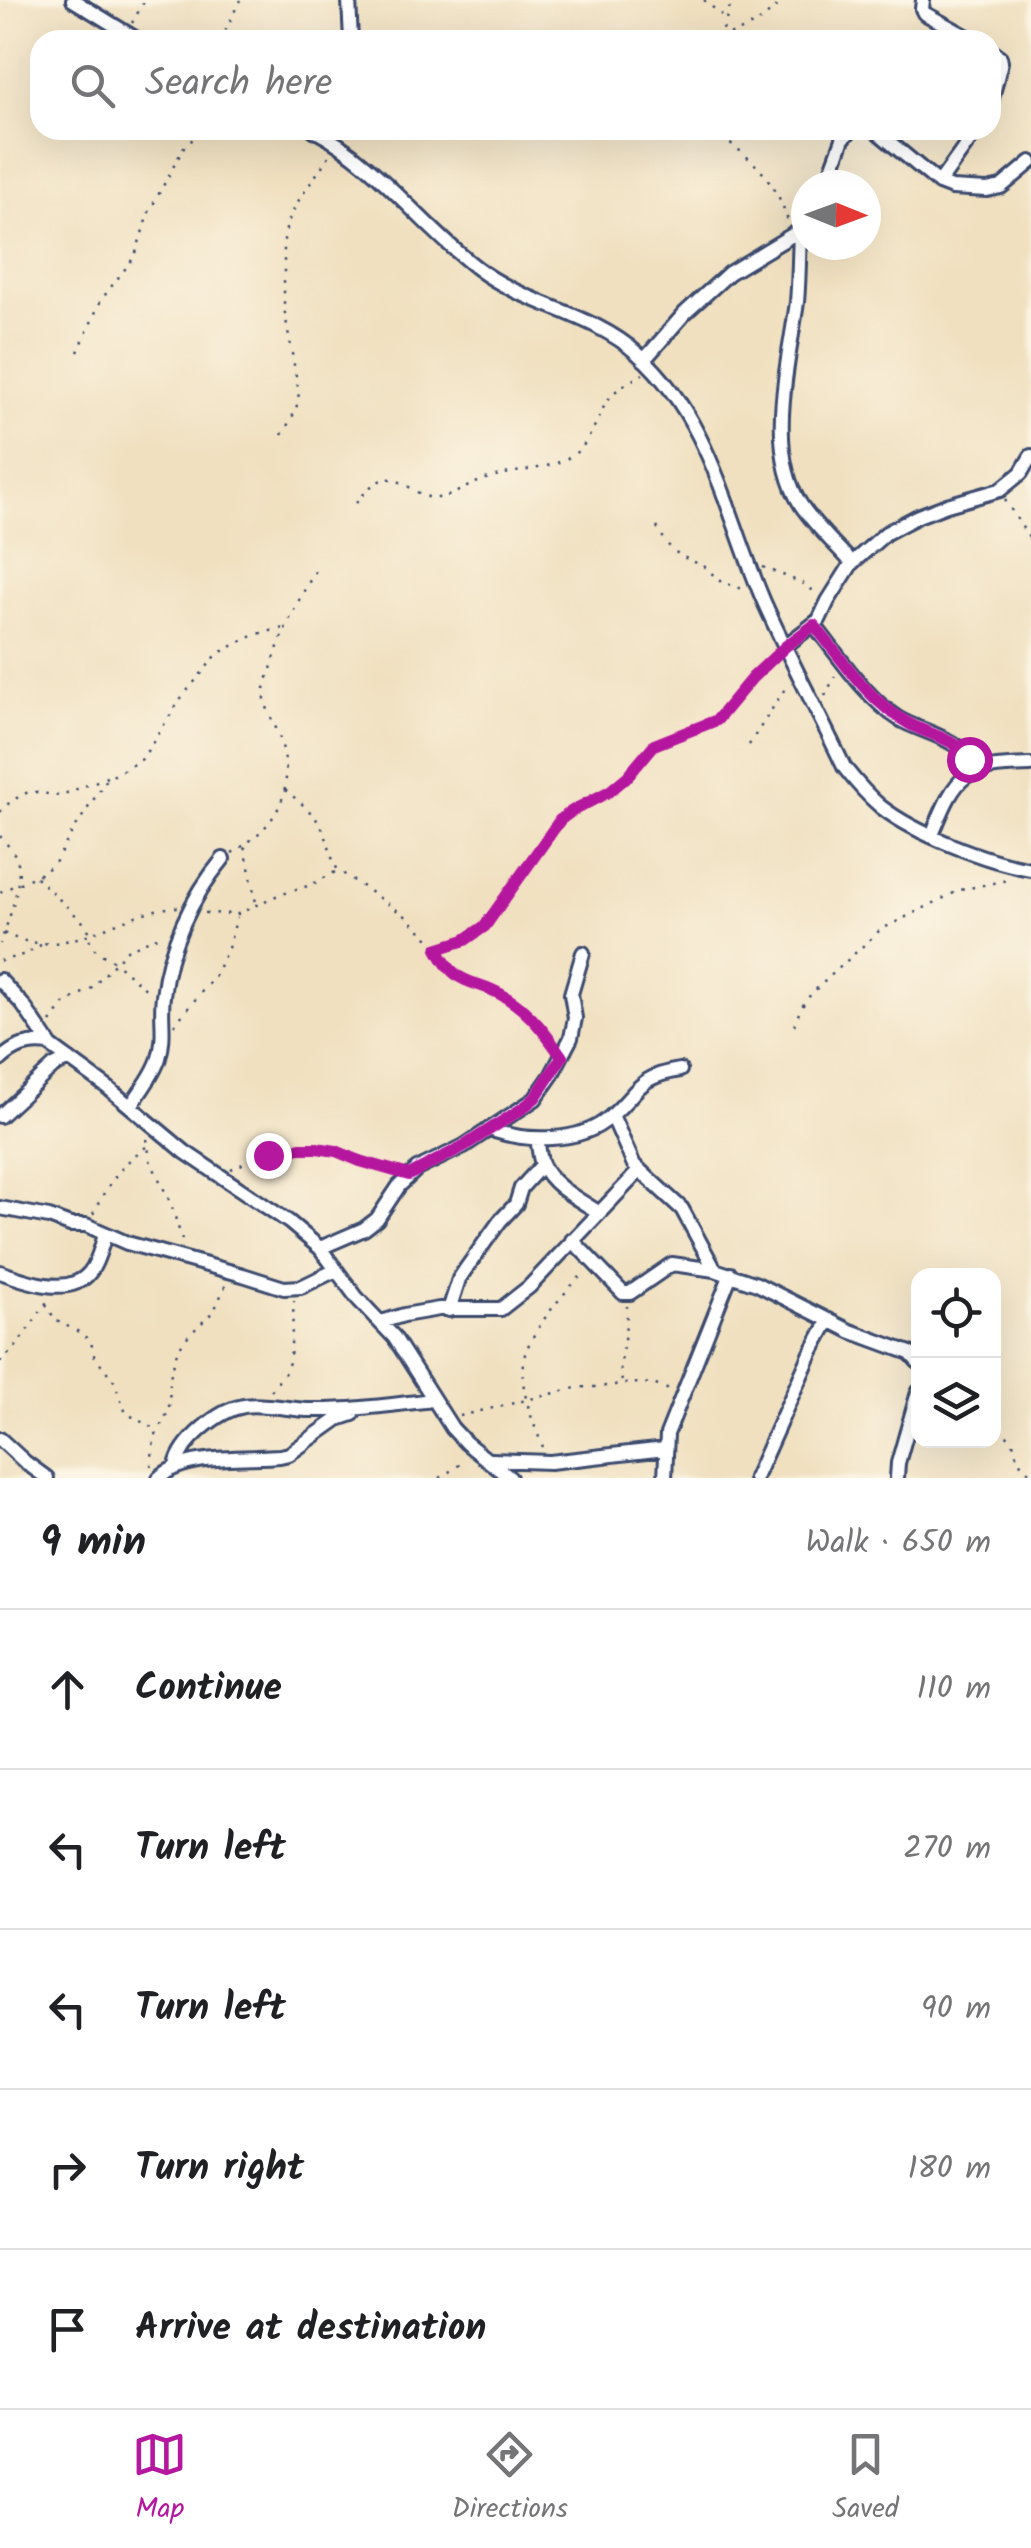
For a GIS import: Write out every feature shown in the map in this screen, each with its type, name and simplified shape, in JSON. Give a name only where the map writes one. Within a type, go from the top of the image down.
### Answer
[{"type":"street","points":[[73,0],[122,30]]},
{"type":"street","points":[[349,0],[350,30]]},
{"type":"street","points":[[923,0],[924,13],[955,30]]},
{"type":"street","points":[[332,140],[388,183],[479,270],[608,332],[649,364],[688,413],[704,444],[760,590],[844,767],[858,786],[900,820],[1025,873]]},
{"type":"street","points":[[832,170],[844,140]]},
{"type":"street","points":[[887,140],[939,183],[952,188],[1001,187],[1031,162]]},
{"type":"street","points":[[939,183],[970,140]]},
{"type":"street","points":[[649,364],[685,313],[729,273],[791,236]]},
{"type":"street","points":[[799,260],[782,407],[782,441],[790,483],[800,504],[852,563]]},
{"type":"street","points":[[786,646],[819,620],[852,563],[886,533],[947,505],[1000,490],[1021,473],[1031,456]]},
{"type":"street","points":[[814,625],[859,681],[895,716],[958,745],[969,759],[970,772]]},
{"type":"street","points":[[932,834],[952,792],[970,772],[1031,766]]},
{"type":"street","points":[[131,1106],[156,1067],[165,1032],[162,1001],[168,966],[191,908],[223,859]]},
{"type":"street","points":[[320,1248],[371,1224],[409,1175],[535,1098],[562,1057],[574,1030],[571,994],[583,953]]},
{"type":"street","points":[[0,980],[23,1005],[46,1040],[186,1152],[289,1222],[320,1248],[405,1353],[458,1436],[510,1478]]},
{"type":"street","points":[[0,1060],[29,1042],[46,1040]]},
{"type":"street","points":[[0,1116],[54,1066],[69,1059]]},
{"type":"street","points":[[489,1129],[519,1138],[572,1135],[612,1116],[641,1084],[655,1075],[680,1070]]},
{"type":"street","points":[[612,1116],[626,1150],[640,1170],[682,1209],[714,1270]]},
{"type":"street","points":[[538,1139],[542,1165],[555,1181],[598,1212]]},
{"type":"street","points":[[449,1310],[465,1270],[516,1204],[521,1188],[542,1165]]},
{"type":"street","points":[[382,1322],[404,1315],[449,1310],[501,1309],[529,1288],[640,1170]]},
{"type":"street","points":[[0,1208],[89,1226],[104,1235],[284,1288],[294,1289],[336,1270]]},
{"type":"street","points":[[0,1272],[36,1284],[71,1284],[89,1274],[104,1235]]},
{"type":"street","points":[[572,1240],[623,1294],[672,1264],[714,1270],[756,1284],[914,1358]]},
{"type":"street","points":[[665,1478],[667,1434],[731,1274]]},
{"type":"street","points":[[755,1478],[828,1320]]},
{"type":"street","points":[[176,1466],[184,1446],[216,1418],[245,1405],[325,1410],[433,1400]]},
{"type":"street","points":[[156,1476],[195,1461],[289,1454],[338,1419],[379,1406]]},
{"type":"street","points":[[897,1478],[911,1417]]},
{"type":"street","points":[[0,1439],[48,1478]]},
{"type":"street","points":[[491,1460],[550,1462],[665,1450]]},
{"type":"path","points":[[134,30],[146,0]]},
{"type":"path","points":[[226,30],[240,0]]},
{"type":"path","points":[[704,0],[726,19]]},
{"type":"path","points":[[723,30],[732,0]]},
{"type":"path","points":[[740,30],[772,13],[781,0]]},
{"type":"path","points":[[78,352],[109,287],[135,256],[148,214],[185,144],[191,140]]},
{"type":"path","points":[[282,435],[296,410],[299,392],[284,308],[282,259],[287,224],[324,140]]},
{"type":"path","points":[[726,140],[761,168],[791,215]]},
{"type":"path","points":[[356,503],[371,486],[386,479],[432,498],[448,496],[480,480],[530,471],[569,458],[590,437],[613,394],[649,364]]},
{"type":"path","points":[[1000,490],[1031,541]]},
{"type":"path","points":[[657,527],[679,555],[705,567],[721,582],[760,590]]},
{"type":"path","points":[[748,560],[802,583],[828,600]]},
{"type":"path","points":[[223,859],[245,846],[283,803],[284,750],[265,699],[266,687],[284,628],[316,570]]},
{"type":"path","points":[[0,812],[30,791],[59,796],[142,759],[182,697],[215,657],[257,634],[284,628]]},
{"type":"path","points":[[437,949],[465,940],[485,926],[560,820],[610,791],[654,745],[717,720],[752,678],[786,646]]},
{"type":"path","points":[[820,716],[823,700],[844,662]]},
{"type":"path","points":[[748,745],[798,671]]},
{"type":"path","points":[[0,892],[56,863],[70,834],[112,774]]},
{"type":"path","points":[[285,790],[319,822],[338,870],[407,917],[437,949],[455,976],[493,990],[533,1017],[562,1057]]},
{"type":"path","points":[[0,836],[17,858],[13,904],[0,944]]},
{"type":"path","points":[[245,846],[256,905]]},
{"type":"path","points":[[4,932],[25,942],[65,941],[162,908],[238,914],[338,870]]},
{"type":"path","points":[[794,1026],[811,994],[880,930],[960,890],[1025,873]]},
{"type":"path","points":[[35,876],[83,922],[96,951],[162,1001]]},
{"type":"path","points":[[165,1032],[214,977],[238,914]]},
{"type":"path","points":[[46,1040],[65,1003],[92,988],[127,950],[184,926]]},
{"type":"path","points":[[0,962],[26,954],[46,942]]},
{"type":"path","points":[[148,1122],[147,1146],[156,1176],[171,1204],[184,1259]]},
{"type":"path","points":[[89,1226],[116,1173],[147,1146]]},
{"type":"path","points":[[220,1174],[268,1155],[317,1148],[409,1175]]},
{"type":"path","points":[[550,1462],[528,1398],[522,1366],[525,1354],[557,1302],[595,1264]]},
{"type":"path","points":[[156,1476],[151,1450],[169,1410],[170,1377],[176,1356],[184,1340],[214,1311],[232,1271]]},
{"type":"path","points":[[0,1362],[15,1348],[57,1285]]},
{"type":"path","points":[[259,1406],[286,1371],[290,1359],[294,1289]]},
{"type":"path","points":[[623,1382],[620,1372],[627,1332],[627,1294]]},
{"type":"path","points":[[46,1304],[60,1324],[91,1342],[94,1355],[114,1381],[126,1414],[158,1430]]},
{"type":"path","points":[[446,1421],[528,1398],[623,1382],[659,1384],[682,1396]]},
{"type":"path","points":[[1001,1427],[1013,1443],[1018,1461],[1031,1474]]},
{"type":"path","points":[[440,1478],[478,1452]]},
{"type":"route","points":[[268,1155],[317,1148],[409,1175],[464,1146],[535,1098],[562,1057],[533,1017],[509,998],[455,976],[437,949],[465,940],[485,926],[560,820],[610,791],[654,745],[717,720],[752,678],[814,625],[859,681],[895,716],[958,745],[969,759]]}]
